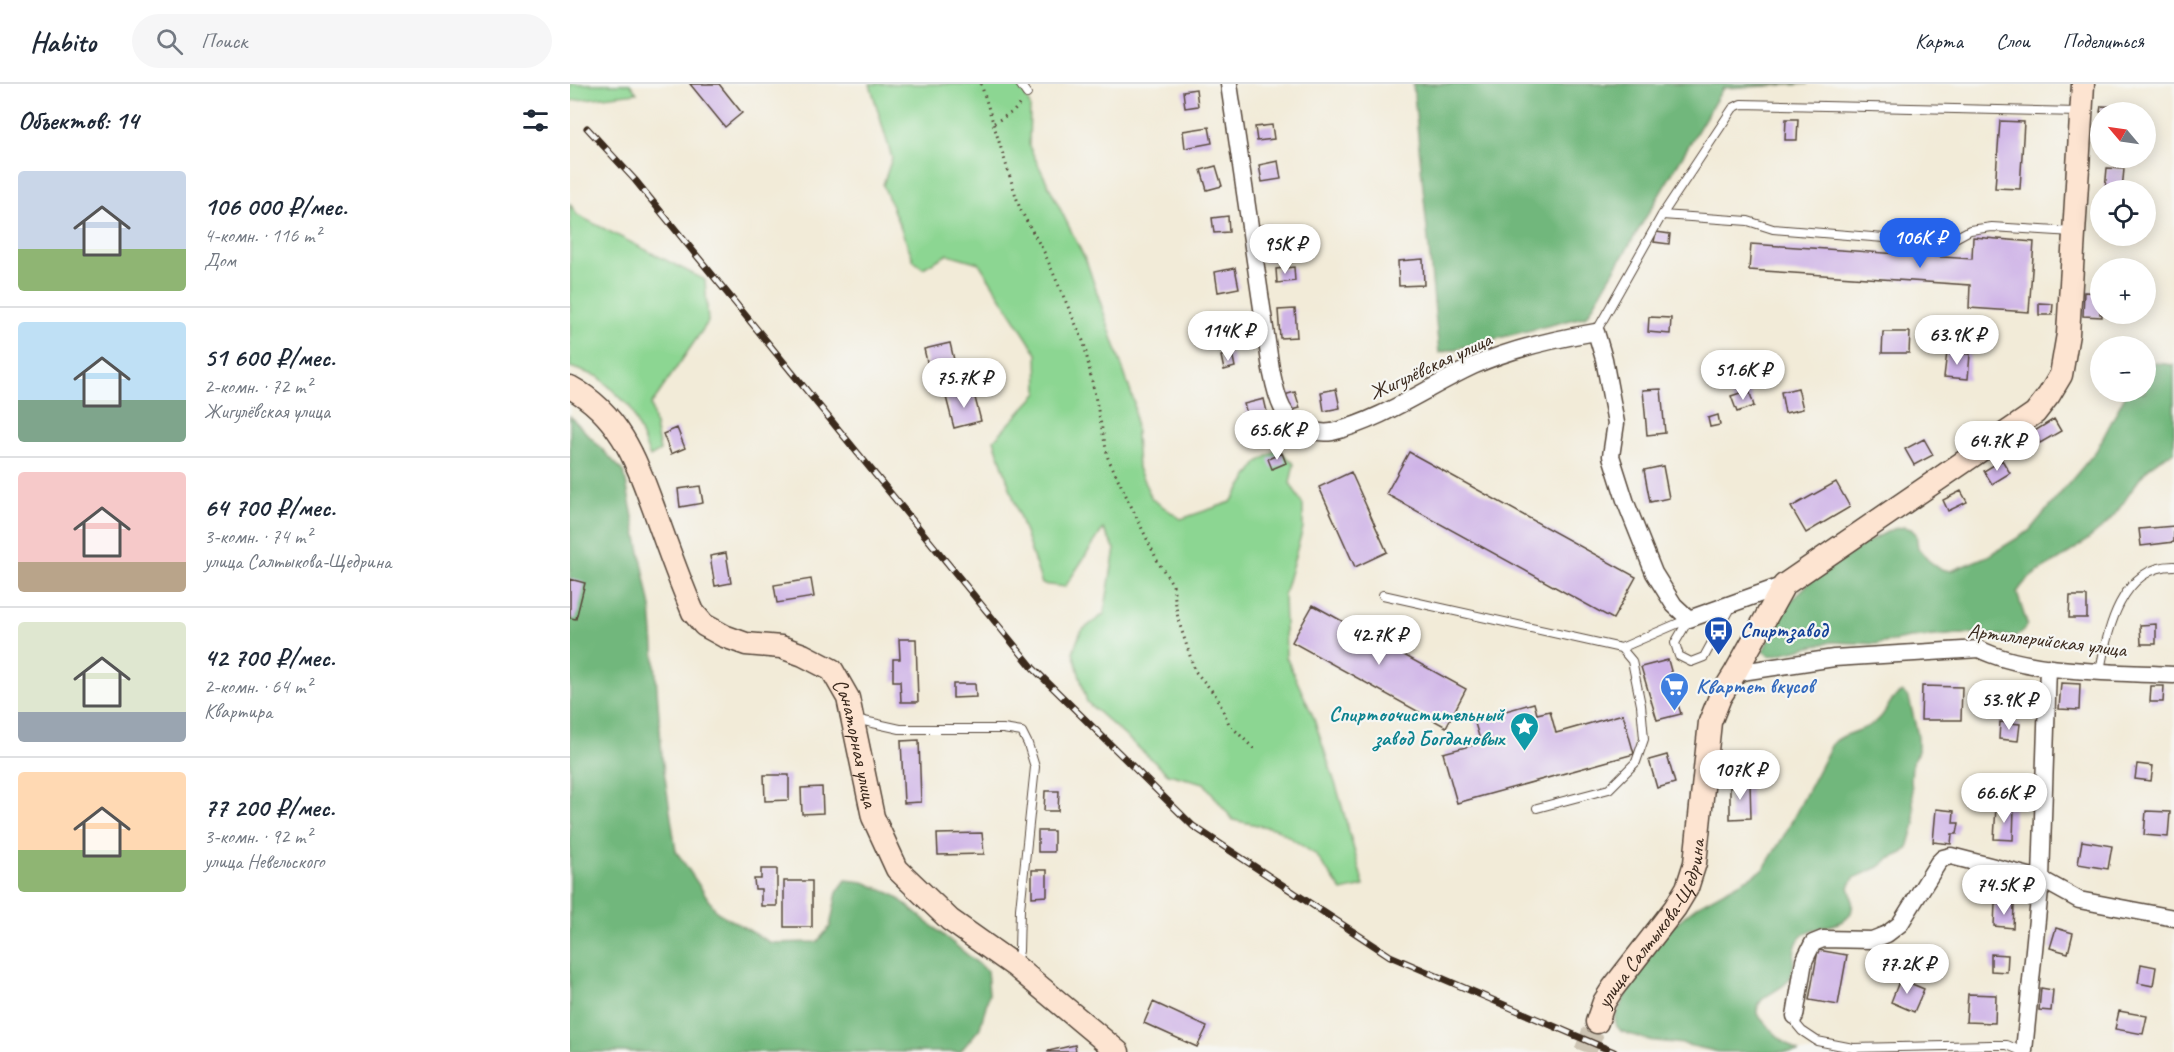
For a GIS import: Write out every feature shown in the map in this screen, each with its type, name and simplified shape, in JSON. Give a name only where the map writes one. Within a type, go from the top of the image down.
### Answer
[{"type":"street","name":"Жигулёвская улица","points":[[1229,84],[1271,369],[1277,399],[1290,421],[1307,430],[1329,433],[1367,420],[1474,366],[1551,340],[1596,332]]},
{"type":"street","name":"улица Салтыкова-Щедрина","points":[[1597,1022],[1604,1002],[1613,988],[1675,908],[1687,888],[1695,863],[1710,722],[1720,697],[1784,585],[2035,413],[2061,375],[2068,334],[2083,84]]},
{"type":"street","points":[[1596,332],[1604,360],[1616,423],[1611,456],[1626,503],[1654,573],[1674,605],[1689,619],[1784,585]]},
{"type":"street","name":"Санаторная улица","points":[[570,387],[598,406],[620,430],[635,458],[693,612],[704,625],[746,644],[781,647],[832,670],[848,698],[873,817],[897,869],[950,920],[1015,966],[1118,1052]]},
{"type":"street","name":"Артиллерийская улица","points":[[1735,673],[1834,658],[1979,649],[1998,659],[2048,667],[2174,675]]},
{"type":"street","points":[[2024,1052],[2041,879],[2048,667]]},
{"type":"street","points":[[1795,1016],[1804,961],[1814,943],[1822,939],[1872,940],[1887,934],[1900,924],[1943,858],[1951,856],[1975,860],[2041,879],[2079,900],[2174,918]]},
{"type":"lane","points":[[1020,84],[1027,94]]},
{"type":"lane","points":[[1596,332],[1662,215],[1733,108],[1741,104],[2082,112]]},
{"type":"lane","points":[[1662,215],[1748,221],[1773,229],[1946,243],[1971,230],[1992,228],[2073,232]]},
{"type":"lane","points":[[2100,671],[2106,639],[2123,597],[2132,585],[2146,574],[2161,566],[2174,566]]},
{"type":"lane","points":[[1383,595],[1621,648],[1689,619]]},
{"type":"lane","points":[[1689,619],[1675,643],[1679,656],[1691,662],[1704,657],[1734,604]]},
{"type":"lane","points":[[1536,808],[1609,789],[1636,762],[1644,739],[1641,705],[1632,662],[1621,648]]},
{"type":"lane","points":[[852,718],[900,729],[1003,729],[1022,732],[1035,767],[1020,909],[1019,951],[1015,966]]},
{"type":"lane","points":[[1795,1016],[1797,1025],[1802,1031],[1817,1041],[1853,1048],[1991,1045],[2007,1046],[2024,1052]]},
{"type":"path","points":[[981,84],[1020,209],[1044,252],[1084,343],[1108,458],[1158,562],[1173,585],[1178,619],[1195,671],[1217,697],[1229,724],[1256,751]]},
{"type":"path","points":[[994,123],[1014,111],[1027,94]]},
{"type":"green space","points":[[570,84],[630,84],[637,93],[570,101]]},
{"type":"green space","points":[[870,84],[1021,84],[1030,106],[1029,146],[1087,263],[1134,402],[1138,468],[1152,499],[1181,519],[1231,502],[1257,463],[1278,449],[1294,464],[1290,483],[1303,505],[1303,528],[1284,595],[1286,657],[1313,716],[1338,792],[1364,886],[1342,891],[1316,855],[1277,829],[1233,820],[1204,783],[1168,774],[1087,702],[1073,652],[1081,631],[1104,614],[1115,549],[1103,529],[1065,587],[1042,584],[994,440],[1038,393],[1037,354],[979,263],[948,254],[923,268],[914,261],[883,185],[892,158]]},
{"type":"green space","points":[[1413,84],[1808,84],[1723,88],[1587,316],[1439,353]]},
{"type":"green space","points":[[570,204],[577,215],[705,280],[708,322],[651,405],[660,451],[650,457],[630,407],[599,377],[570,367]]},
{"type":"green space","points":[[2156,363],[2174,365],[2174,452],[2152,465],[2143,474],[2116,512],[2097,532],[2025,582],[2017,593],[2027,624],[2022,633],[2016,636],[1963,634],[1910,638],[1878,644],[1832,642],[1770,656],[1763,651],[1786,606],[1810,582],[1869,541],[1893,529],[1904,527],[1911,529],[1916,534],[1918,548],[1928,560],[1940,569],[1951,571],[1990,555],[2029,531],[2096,451],[2122,402],[2156,402]]},
{"type":"green space","points":[[570,416],[624,472],[651,607],[662,757],[676,851],[717,912],[771,943],[817,942],[830,927],[837,892],[846,880],[864,882],[894,895],[987,971],[989,994],[980,1028],[960,1052],[570,1052]]},
{"type":"green space","points":[[1902,692],[1909,698],[1918,736],[1918,751],[1912,764],[1911,780],[1915,824],[1908,848],[1879,867],[1854,878],[1849,887],[1852,902],[1851,913],[1837,923],[1817,928],[1800,938],[1795,948],[1792,971],[1787,982],[1763,999],[1758,1008],[1757,1014],[1766,1024],[1782,1040],[1799,1052],[1719,1052],[1683,1044],[1647,1040],[1621,1031],[1616,1025],[1615,1018],[1635,973],[1669,929],[1697,906],[1763,870],[1785,834],[1832,744],[1843,736],[1873,724],[1894,698]]},
{"type":"building","points":[[690,84],[719,84],[742,113],[725,127]]},
{"type":"building","points":[[1196,89],[1198,106],[1185,108],[1183,91]]},
{"type":"building","points":[[1786,119],[1798,119],[1797,140],[1785,140]]},
{"type":"building","points":[[2000,121],[2024,122],[2020,189],[1995,188]]},
{"type":"building","points":[[1272,125],[1274,139],[1257,141],[1255,127]]},
{"type":"building","points":[[1209,127],[1212,143],[1185,148],[1183,131]]},
{"type":"building","points":[[1278,161],[1281,179],[1262,182],[1259,165]]},
{"type":"building","points":[[1216,166],[1222,186],[1207,190],[1201,170]]},
{"type":"building","points":[[2107,168],[2124,169],[2123,180],[2106,180]]},
{"type":"building","points":[[1228,216],[1229,232],[1214,233],[1212,218]]},
{"type":"building","points":[[1269,224],[1271,243],[1259,244],[1257,226]]},
{"type":"building","points":[[1656,232],[1670,234],[1669,244],[1654,242]]},
{"type":"building","points":[[1973,237],[2034,242],[2029,312],[1969,308],[1970,285],[1749,270],[1751,244],[1972,259]]},
{"type":"building","points":[[1273,249],[1274,260],[1263,261],[1263,250]]},
{"type":"building","points":[[1423,259],[1424,285],[1399,286],[1398,261]]},
{"type":"building","points":[[1294,267],[1295,281],[1277,283],[1276,269]]},
{"type":"building","points":[[1235,268],[1239,288],[1218,292],[1215,272]]},
{"type":"building","points":[[2084,292],[2090,292],[2090,316],[2083,316]]},
{"type":"building","points":[[2039,303],[2053,304],[2052,315],[2039,315]]},
{"type":"building","points":[[1295,309],[1297,337],[1280,338],[1278,310]]},
{"type":"building","points":[[1248,314],[1250,336],[1235,338],[1232,316]]},
{"type":"building","points":[[1649,317],[1671,318],[1670,334],[1648,332]]},
{"type":"building","points":[[1883,332],[1910,332],[1909,353],[1882,353]]},
{"type":"building","points":[[950,343],[955,364],[929,370],[924,349]]},
{"type":"building","points":[[1947,352],[1970,354],[1968,379],[1944,377]]},
{"type":"building","points":[[1232,353],[1235,367],[1224,370],[1221,356]]},
{"type":"building","points":[[1798,388],[1803,409],[1785,413],[1781,392]]},
{"type":"building","points":[[1336,389],[1340,408],[1324,411],[1321,392]]},
{"type":"building","points":[[1661,389],[1665,433],[1647,435],[1643,390]]},
{"type":"building","points":[[973,390],[981,421],[954,428],[946,397]]},
{"type":"building","points":[[1749,390],[1754,406],[1737,412],[1731,396]]},
{"type":"building","points":[[1295,392],[1300,408],[1289,411],[1284,395]]},
{"type":"building","points":[[1264,399],[1267,412],[1248,417],[1244,404]]},
{"type":"building","points":[[1718,415],[1720,425],[1710,427],[1708,418]]},
{"type":"building","points":[[2054,419],[2061,431],[2040,443],[2033,432]]},
{"type":"building","points":[[677,428],[685,448],[671,454],[663,434]]},
{"type":"building","points":[[1924,439],[1933,455],[1914,465],[1905,449]]},
{"type":"building","points":[[1409,452],[1636,577],[1613,619],[1386,494]]},
{"type":"building","points":[[1282,453],[1286,463],[1272,469],[1268,459]]},
{"type":"building","points":[[2002,460],[2010,473],[1992,484],[1984,471]]},
{"type":"building","points":[[1663,466],[1669,498],[1650,502],[1644,470]]},
{"type":"building","points":[[1351,472],[1387,552],[1355,567],[1319,487]]},
{"type":"building","points":[[1836,482],[1850,507],[1806,533],[1791,507]]},
{"type":"building","points":[[700,486],[703,503],[680,507],[678,489]]},
{"type":"building","points":[[1961,491],[1967,502],[1948,511],[1943,500]]},
{"type":"building","points":[[2174,526],[2174,542],[2141,546],[2139,529]]},
{"type":"building","points":[[726,553],[731,583],[715,586],[710,556]]},
{"type":"building","points":[[570,579],[585,583],[576,619],[570,618]]},
{"type":"building","points":[[811,579],[814,597],[777,603],[774,585]]},
{"type":"building","points":[[2070,596],[2087,596],[2087,618],[2069,618]]},
{"type":"building","points":[[1313,605],[1466,689],[1446,727],[1292,642]]},
{"type":"building","points":[[2156,624],[2156,644],[2141,644],[2140,625]]},
{"type":"building","points":[[899,639],[916,639],[918,702],[901,702],[900,681],[893,681],[893,659],[900,659]]},
{"type":"building","points":[[1668,660],[1673,678],[1670,679],[1681,714],[1657,720],[1641,667]]},
{"type":"building","points":[[2061,683],[2080,684],[2079,710],[2059,709]]},
{"type":"building","points":[[953,684],[975,684],[976,697],[953,698]]},
{"type":"building","points":[[1922,686],[1962,687],[1961,720],[1921,720]]},
{"type":"building","points":[[2151,686],[2164,686],[2163,702],[2150,702]]},
{"type":"building","points":[[1534,703],[1537,714],[1550,711],[1556,733],[1623,714],[1634,754],[1457,803],[1443,753],[1481,743],[1474,720]]},
{"type":"building","points":[[2000,722],[2020,724],[2018,741],[1999,739]]},
{"type":"building","points":[[919,740],[921,802],[904,803],[901,741]]},
{"type":"building","points":[[1667,755],[1675,783],[1657,788],[1649,760]]},
{"type":"building","points":[[2137,764],[2153,766],[2151,781],[2135,779]]},
{"type":"building","points":[[764,775],[789,775],[789,800],[765,801]]},
{"type":"building","points":[[1750,783],[1751,818],[1730,819],[1730,784]]},
{"type":"building","points":[[822,787],[823,813],[802,814],[801,788]]},
{"type":"building","points":[[1045,791],[1059,791],[1058,811],[1044,811]]},
{"type":"building","points":[[1996,807],[2014,808],[2013,840],[1994,839]]},
{"type":"building","points":[[1936,809],[1954,811],[1953,823],[1959,823],[1957,834],[1952,834],[1951,844],[1933,842]]},
{"type":"building","points":[[2146,811],[2170,812],[2168,837],[2144,835]]},
{"type":"building","points":[[1038,831],[1054,831],[1054,852],[1038,852]]},
{"type":"building","points":[[982,833],[984,854],[938,855],[937,834]]},
{"type":"building","points":[[2082,841],[2112,846],[2108,869],[2078,864]]},
{"type":"building","points":[[761,869],[777,869],[777,906],[761,906],[761,889],[755,889],[754,879],[761,879]]},
{"type":"building","points":[[1032,870],[1047,870],[1047,896],[1032,897]]},
{"type":"building","points":[[784,881],[812,881],[812,927],[784,927]]},
{"type":"building","points":[[1995,903],[2014,905],[2013,928],[1994,926]]},
{"type":"building","points":[[2056,928],[2073,933],[2068,953],[2050,948]]},
{"type":"building","points":[[1818,950],[1847,955],[1838,1005],[1809,1000]]},
{"type":"building","points":[[1991,954],[2008,955],[2007,972],[1991,971]]},
{"type":"building","points":[[2141,964],[2156,967],[2153,986],[2138,983]]},
{"type":"building","points":[[1900,979],[1924,989],[1914,1012],[1891,1002]]},
{"type":"building","points":[[2041,988],[2053,990],[2051,1011],[2039,1010]]},
{"type":"building","points":[[1968,994],[1996,995],[1995,1023],[1966,1022]]},
{"type":"building","points":[[1153,1002],[1207,1027],[1197,1047],[1144,1023]]},
{"type":"building","points":[[2119,1011],[2147,1016],[2143,1034],[2115,1029]]},
{"type":"building","points":[[1075,1045],[1076,1052],[1048,1052],[1048,1051]]},
{"type":"tunnel","points":[[1585,1052],[1597,1022]]},
{"type":"railway","points":[[587,128],[635,180],[1033,668],[1193,826],[1390,956],[1614,1052]]},
{"type":"place","name":"Спиртзавод","points":[[1719,656]]},
{"type":"place","name":"Квартет вкусов","points":[[1675,712]]},
{"type":"place","name":"Спиртоочистительный завод Богдановых","points":[[1525,752]]}]
